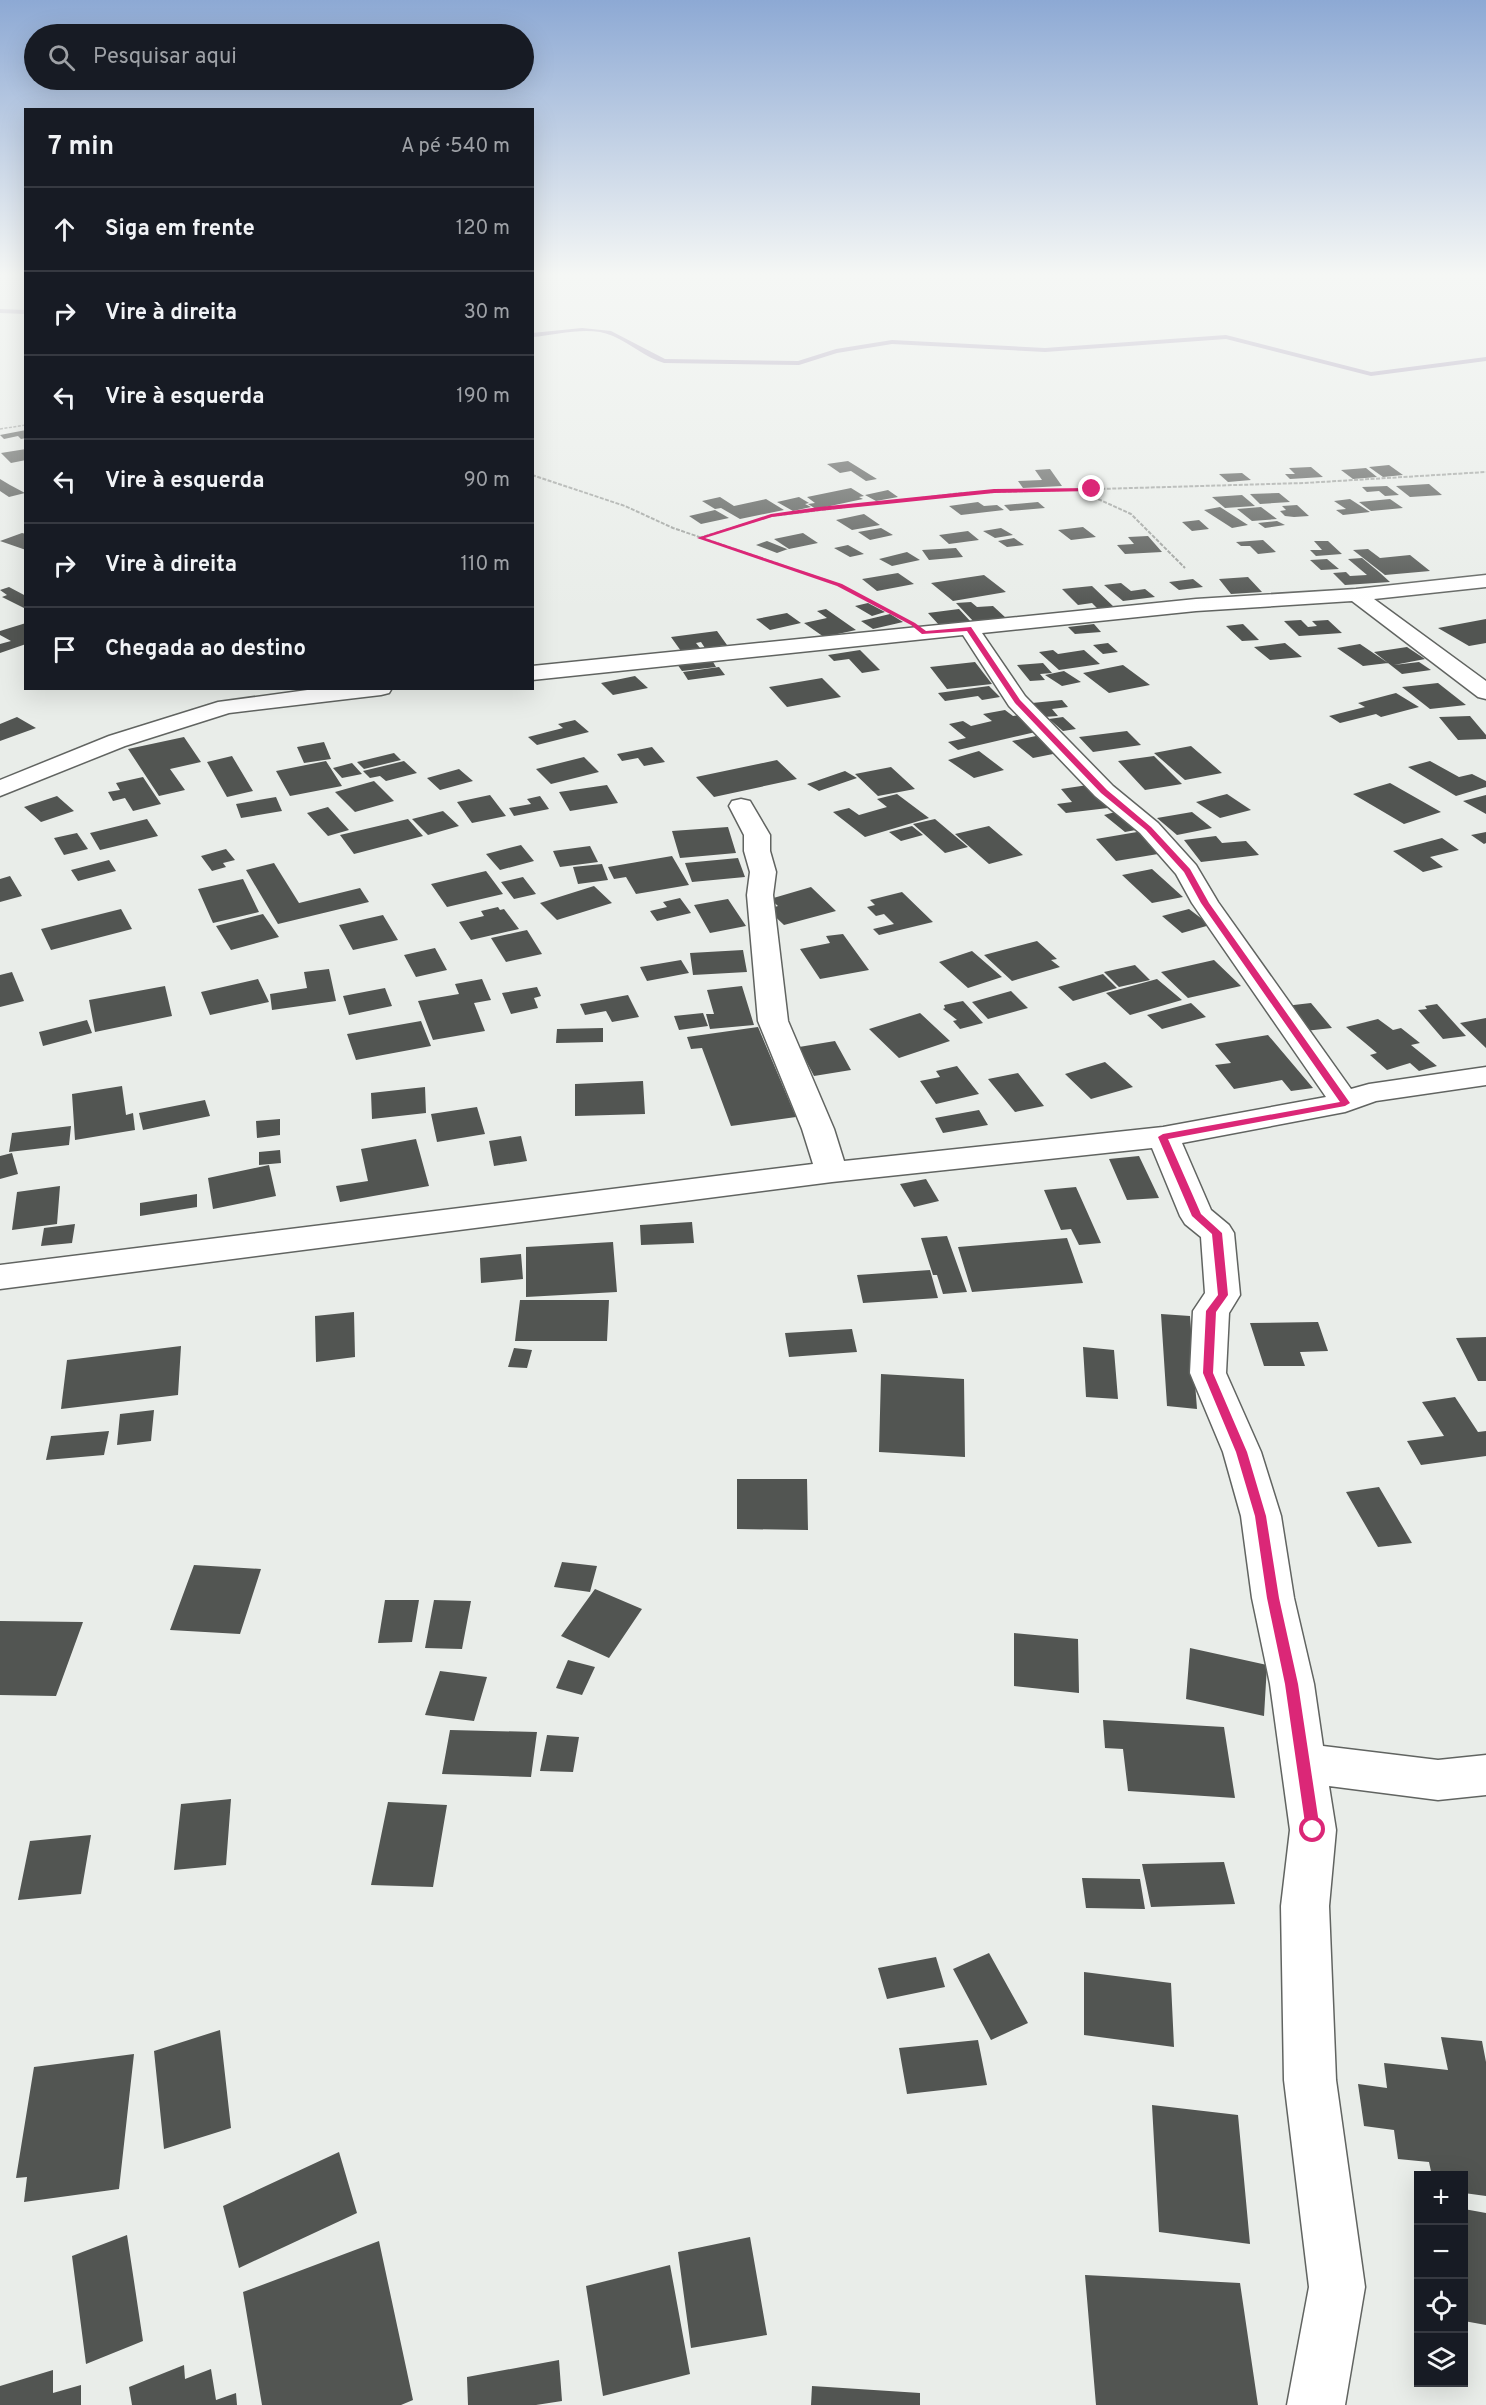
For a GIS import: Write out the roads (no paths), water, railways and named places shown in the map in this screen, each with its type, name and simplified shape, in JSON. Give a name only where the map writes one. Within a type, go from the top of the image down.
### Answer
[{"type":"street","points":[[534,673],[1196,605],[1356,595],[1486,581]]},
{"type":"street","points":[[1356,595],[1486,692]]},
{"type":"street","points":[[969,629],[1017,701],[1104,792],[1149,828],[1187,871],[1205,903],[1345,1103]]},
{"type":"street","points":[[0,789],[117,741],[226,706],[364,690]]},
{"type":"street","points":[[741,806],[757,835],[757,851],[763,872],[760,895],[773,1021],[818,1129],[832,1172]]},
{"type":"street","points":[[0,1277],[832,1172],[1163,1137],[1345,1103],[1369,1093],[1486,1077]]},
{"type":"street","points":[[1163,1137],[1197,1216],[1217,1233],[1223,1295],[1211,1311],[1208,1373],[1242,1452],[1261,1516],[1273,1598],[1292,1684],[1313,1830],[1305,1906],[1310,2080],[1336,2287],[1316,2405]]},
{"type":"street","points":[[1304,1763],[1438,1780],[1486,1775]]}]
